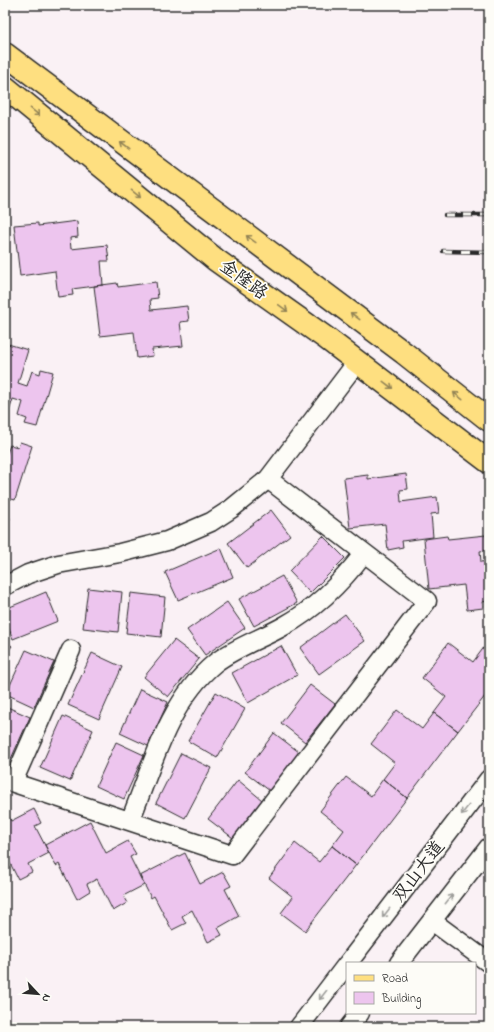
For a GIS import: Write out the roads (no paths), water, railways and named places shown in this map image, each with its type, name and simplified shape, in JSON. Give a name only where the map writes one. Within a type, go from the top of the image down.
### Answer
[{"type":"main road","name":"金隆路","points":[[5,54],[386,339],[489,420]]},
{"type":"main road","name":"金隆路","points":[[5,88],[216,260],[357,362],[489,462]]},
{"type":"street","points":[[5,586],[28,574],[58,564],[144,548],[189,532],[231,509],[268,479],[357,362]]},
{"type":"street","points":[[71,650],[9,781],[232,855],[427,601],[268,479]]},
{"type":"street","points":[[130,822],[177,708],[194,684],[215,663],[240,647],[267,635],[304,614],[337,586],[364,553]]},
{"type":"street","name":"双山大道","points":[[349,962],[489,779]]},
{"type":"street","points":[[400,962],[489,847]]},
{"type":"street","points":[[432,921],[489,963]]},
{"type":"street","name":"双山大道","points":[[299,1027],[346,965]]},
{"type":"street","points":[[349,1027],[359,1014]]},
{"type":"railway","points":[[445,215],[489,215]]},
{"type":"railway","points":[[443,251],[489,252]]}]
